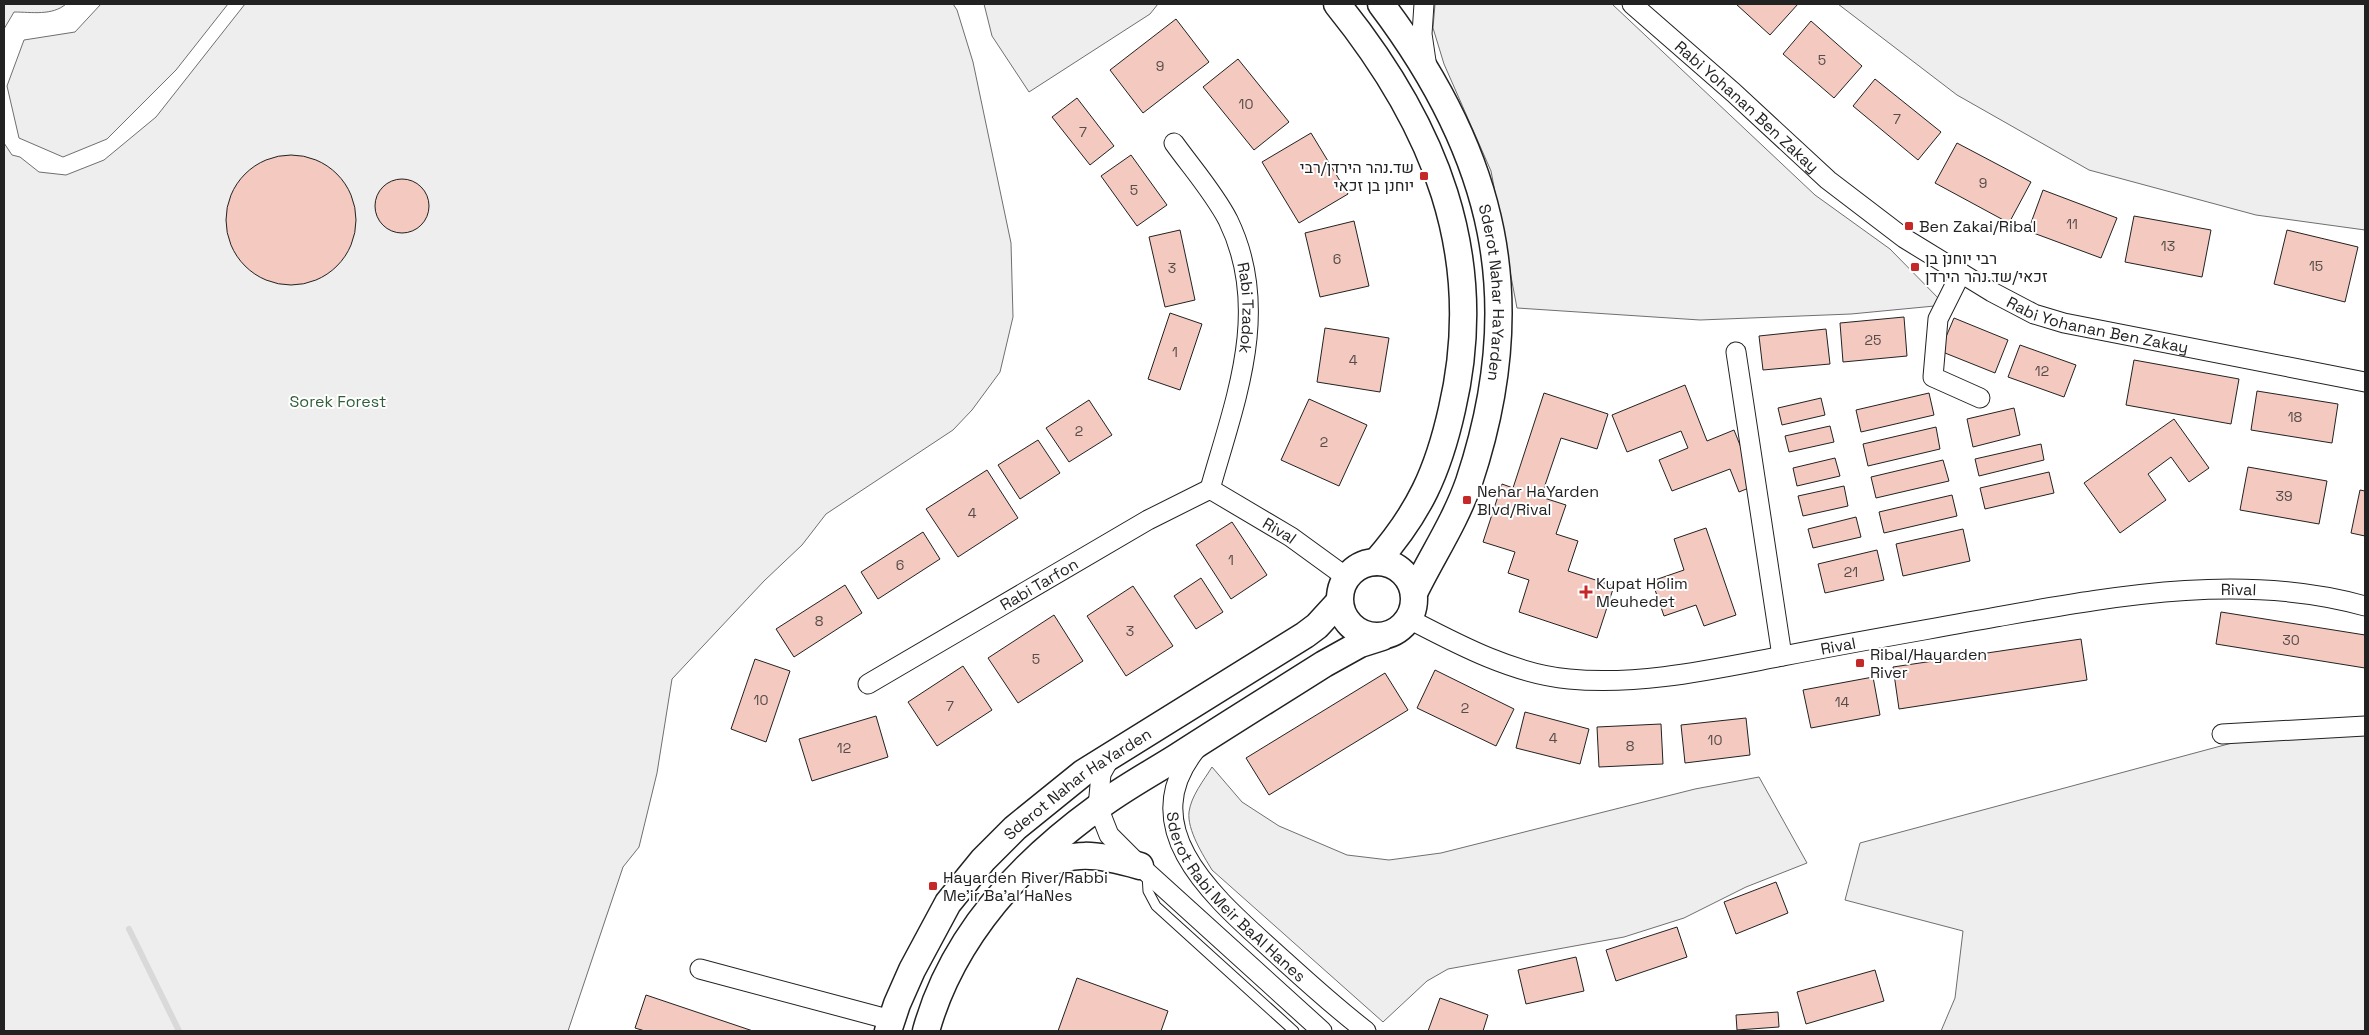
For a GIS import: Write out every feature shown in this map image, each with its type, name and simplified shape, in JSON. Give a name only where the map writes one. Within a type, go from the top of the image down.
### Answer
[{"type":"main road","name":"Sderot Nahar HaYarden","points":[[1338,4],[1374,53],[1422,135],[1441,182],[1454,225],[1465,310],[1463,355],[1456,393],[1436,470],[1412,518],[1376,562]]},
{"type":"main road","name":"Sderot Nahar HaYarden","points":[[1381,4],[1403,33],[1454,120],[1477,180],[1488,217],[1496,261],[1500,310],[1498,359],[1490,400],[1471,474],[1453,521],[1414,593]]},
{"type":"main road","points":[[1376,562],[1396,568],[1405,574],[1414,593],[1413,611],[1409,619],[1397,631],[1382,637],[1369,636],[1358,632],[1342,614],[1339,602],[1339,594],[1346,577],[1359,566],[1376,562]]},
{"type":"main road","name":"Sderot Nahar HaYarden","points":[[890,1026],[912,970],[948,903],[983,860],[1015,828],[1083,773],[1305,635],[1317,626],[1339,602]]},
{"type":"main road","name":"Sderot Nahar HaYarden","points":[[926,1031],[944,985],[977,923],[1019,874],[1039,854],[1098,807],[1324,664],[1360,644],[1382,637]]},
{"type":"main road","points":[[1019,874],[1064,858],[1083,855],[1108,858],[1143,869]]},
{"type":"street","points":[[1424,4],[1422,34],[1427,72]]},
{"type":"street","name":"Rabi Yohanan Ben Zakay","points":[[1632,4],[1828,180],[1904,238],[2034,314],[2064,323],[2365,382]]},
{"type":"street","name":"Rabi Tzadok","points":[[1174,143],[1228,220],[1245,265],[1250,324],[1241,381],[1210,489]]},
{"type":"street","points":[[1961,273],[1938,319],[1933,377],[1980,398]]},
{"type":"street","points":[[1736,352],[1782,656]]},
{"type":"street","name":"Rival","points":[[1210,489],[1291,537],[1346,577]]},
{"type":"street","name":"Rabi Tarfon","points":[[868,684],[1148,520],[1210,489]]},
{"type":"street","name":"Rival","points":[[1409,619],[1459,644],[1532,672],[1566,679],[1607,681],[1672,674],[1782,656],[2121,596],[2190,589],[2276,591],[2343,600],[2365,606]]},
{"type":"street","points":[[2222,734],[2365,726]]},
{"type":"street","name":"Sderot Rabi Meir BaAl Hanes","points":[[1206,739],[1189,758],[1182,771],[1173,799],[1177,837],[1185,856],[1198,876],[1243,923],[1316,990],[1366,1031]]},
{"type":"street","name":"Sderot Rabi Meir BaAl Hanes","points":[[1111,756],[1101,774],[1098,807],[1109,835],[1143,869],[1322,1031]]},
{"type":"street","points":[[700,969],[890,1026]]},
{"type":"lane","points":[[1143,869],[1148,891],[1156,906],[1294,1031]]},
{"type":"green space","points":[[4,4],[66,4],[48,12],[14,12],[4,29]]},
{"type":"green space","points":[[101,4],[228,4],[176,70],[107,139],[63,157],[19,138],[7,86],[24,40],[75,32]]},
{"type":"green space","name":"Sorek Forest","points":[[245,4],[953,4],[957,10],[973,62],[1011,243],[1013,317],[1000,372],[972,410],[953,430],[826,514],[802,545],[764,581],[672,679],[657,773],[639,847],[623,867],[568,1031],[4,1031],[4,143],[12,155],[20,157],[39,172],[66,175],[104,160],[156,117]]},
{"type":"green space","points":[[984,4],[1158,4],[1150,14],[1029,92],[992,36]]},
{"type":"green space","points":[[1435,4],[1612,4],[1815,195],[1890,249],[1945,305],[1851,314],[1700,320],[1517,308],[1491,171],[1444,64],[1433,28]]},
{"type":"green space","points":[[1838,4],[2365,4],[2365,230],[2256,215],[2089,170],[1957,95]]},
{"type":"green space","points":[[2365,730],[2365,1031],[1941,1031],[1955,998],[1963,931],[1845,900],[1860,843],[2258,736]]},
{"type":"green space","points":[[1212,767],[1242,802],[1279,826],[1347,855],[1389,860],[1441,853],[1695,789],[1759,777],[1807,863],[1746,887],[1684,918],[1624,937],[1448,969],[1427,981],[1383,1022],[1212,870],[1200,850],[1190,827],[1189,812],[1195,794]]},
{"type":"building","points":[[1736,4],[1798,4],[1770,35]]},
{"type":"building","points":[[1176,19],[1209,62],[1143,113],[1110,70]]},
{"type":"building","points":[[1811,21],[1862,66],[1834,98],[1783,54]]},
{"type":"building","points":[[1238,59],[1289,122],[1254,150],[1203,87]]},
{"type":"building","points":[[1875,79],[1941,132],[1918,160],[1853,106]]},
{"type":"building","points":[[1077,98],[1114,146],[1090,165],[1052,117]]},
{"type":"building","points":[[1311,133],[1348,194],[1299,223],[1262,162]]},
{"type":"building","points":[[1957,143],[2031,182],[2009,223],[1935,183]]},
{"type":"building","points":[[291,155],[304,156],[316,160],[337,174],[351,195],[355,207],[355,233],[351,245],[337,266],[316,280],[304,284],[291,285],[278,284],[266,280],[245,266],[231,245],[227,233],[226,220],[227,207],[231,195],[245,174],[266,160],[278,156]]},
{"type":"building","points":[[1131,155],[1167,205],[1137,226],[1101,176]]},
{"type":"building","points":[[402,179],[412,181],[421,187],[427,196],[429,206],[427,216],[421,225],[412,231],[402,233],[392,231],[383,225],[377,216],[375,206],[377,196],[383,187],[392,181]]},
{"type":"building","points":[[2043,190],[2117,218],[2101,258],[2028,231]]},
{"type":"building","points":[[2134,216],[2211,230],[2202,277],[2125,262]]},
{"type":"building","points":[[1354,221],[1369,286],[1320,297],[1305,233]]},
{"type":"building","points":[[1180,230],[1195,300],[1165,307],[1149,237]]},
{"type":"building","points":[[2287,230],[2358,247],[2345,302],[2274,284]]},
{"type":"building","points":[[1170,313],[1202,324],[1180,390],[1148,379]]},
{"type":"building","points":[[1904,317],[1907,356],[1843,362],[1840,323]]},
{"type":"building","points":[[1954,318],[2008,340],[1995,373],[1940,351]]},
{"type":"building","points":[[1325,328],[1389,338],[1380,392],[1317,382]]},
{"type":"building","points":[[1826,329],[1830,364],[1763,370],[1759,336]]},
{"type":"building","points":[[2020,345],[2076,365],[2064,397],[2008,377]]},
{"type":"building","points":[[2134,360],[2239,379],[2231,424],[2126,405]]},
{"type":"building","points":[[1685,385],[1707,441],[1734,430],[1756,485],[1739,492],[1730,469],[1672,491],[1659,460],[1688,448],[1681,431],[1627,452],[1612,415]]},
{"type":"building","points":[[2257,391],[2338,404],[2332,443],[2251,430]]},
{"type":"building","points":[[1544,393],[1608,414],[1597,449],[1561,438],[1541,497],[1566,505],[1556,534],[1578,541],[1568,571],[1614,586],[1597,638],[1519,612],[1529,580],[1508,573],[1515,552],[1483,542],[1502,484],[1513,488]]},
{"type":"building","points":[[1929,393],[1934,415],[1861,432],[1856,410]]},
{"type":"building","points":[[1821,398],[1825,415],[1782,425],[1778,408]]},
{"type":"building","points":[[1309,399],[1367,425],[1339,486],[1281,460]]},
{"type":"building","points":[[1089,400],[1112,435],[1069,462],[1046,428]]},
{"type":"building","points":[[2014,408],[2020,435],[1973,447],[1967,419]]},
{"type":"building","points":[[2174,419],[2209,468],[2189,482],[2171,457],[2148,474],[2166,500],[2120,533],[2084,483]]},
{"type":"building","points":[[1830,426],[1834,442],[1789,452],[1785,436]]},
{"type":"building","points":[[1936,427],[1940,449],[1868,466],[1863,444]]},
{"type":"building","points":[[1038,440],[1060,473],[1020,499],[998,465]]},
{"type":"building","points":[[2041,444],[2044,460],[1979,476],[1975,459]]},
{"type":"building","points":[[1835,458],[1840,476],[1797,486],[1793,468]]},
{"type":"building","points":[[1943,460],[1949,481],[1876,498],[1871,477]]},
{"type":"building","points":[[2248,467],[2327,481],[2319,524],[2240,510]]},
{"type":"building","points":[[987,470],[1018,518],[958,557],[926,509]]},
{"type":"building","points":[[2049,472],[2054,493],[1985,509],[1980,488]]},
{"type":"building","points":[[1844,486],[1848,506],[1803,516],[1798,496]]},
{"type":"building","points":[[2360,490],[2365,491],[2365,536],[2351,533]]},
{"type":"building","points":[[1952,495],[1957,516],[1884,533],[1879,512]]},
{"type":"building","points":[[1856,517],[1861,537],[1813,548],[1808,529]]},
{"type":"building","points":[[1232,522],[1267,575],[1231,599],[1196,545]]},
{"type":"building","points":[[1706,528],[1736,615],[1704,626],[1696,605],[1664,616],[1652,581],[1684,570],[1674,539]]},
{"type":"building","points":[[1963,529],[1970,561],[1903,576],[1896,544]]},
{"type":"building","points":[[923,532],[940,559],[878,599],[861,572]]},
{"type":"building","points":[[1877,550],[1884,580],[1825,593],[1818,564]]},
{"type":"building","points":[[1201,578],[1223,612],[1196,629],[1174,596]]},
{"type":"building","points":[[845,585],[862,613],[794,657],[776,629]]},
{"type":"building","points":[[1133,586],[1173,646],[1126,676],[1087,616]]},
{"type":"building","points":[[2221,612],[2365,635],[2365,668],[2216,644]]},
{"type":"building","points":[[1054,615],[1083,661],[1018,703],[988,658]]},
{"type":"building","points":[[2081,639],[2087,680],[1899,709],[1893,667]]},
{"type":"building","points":[[755,659],[790,671],[766,742],[731,729]]},
{"type":"building","points":[[963,666],[992,710],[937,746],[908,702]]},
{"type":"building","points":[[1435,670],[1514,709],[1496,746],[1417,708]]},
{"type":"building","points":[[1385,673],[1408,710],[1269,795],[1246,758]]},
{"type":"building","points":[[1873,677],[1880,715],[1811,728],[1803,690]]},
{"type":"building","points":[[1525,712],[1589,729],[1580,764],[1516,748]]},
{"type":"building","points":[[876,716],[888,757],[812,781],[799,739]]},
{"type":"building","points":[[1746,718],[1750,755],[1685,763],[1681,725]]},
{"type":"building","points":[[1661,724],[1663,764],[1599,767],[1597,727]]},
{"type":"building","points":[[1776,882],[1788,913],[1736,934],[1724,902]]},
{"type":"building","points":[[1677,927],[1687,957],[1616,981],[1606,950]]},
{"type":"building","points":[[1576,957],[1584,991],[1526,1004],[1518,970]]},
{"type":"building","points":[[1875,970],[1884,1001],[1806,1024],[1797,992]]},
{"type":"building","points":[[1077,978],[1168,1011],[1161,1031],[1058,1031]]},
{"type":"building","points":[[646,995],[753,1031],[645,1031],[635,1028]]},
{"type":"building","points":[[1440,998],[1488,1015],[1483,1031],[1428,1031]]},
{"type":"building","points":[[1778,1012],[1779,1027],[1737,1030],[1736,1015]]},
{"type":"waterway","points":[[129,929],[179,1031]]},
{"type":"place","name":"שד.נהר הירדן/רבי יוחנן בן זכאי","points":[[1424,176]]},
{"type":"place","name":"Ben Zakai/Ribal","points":[[1909,226]]},
{"type":"place","name":"רבי יוחנן בן זכאי/שד.נהר הירדן","points":[[1915,267]]},
{"type":"place","name":"Nehar HaYarden Blvd/Rival","points":[[1467,500]]},
{"type":"place","name":"Kupat Holim Meuhedet","points":[[1586,592]]},
{"type":"place","name":"Ribal/Hayarden River","points":[[1860,663]]},
{"type":"place","name":"Hayarden River/Rabbi Me'ir Ba'al HaNes","points":[[933,886]]}]
